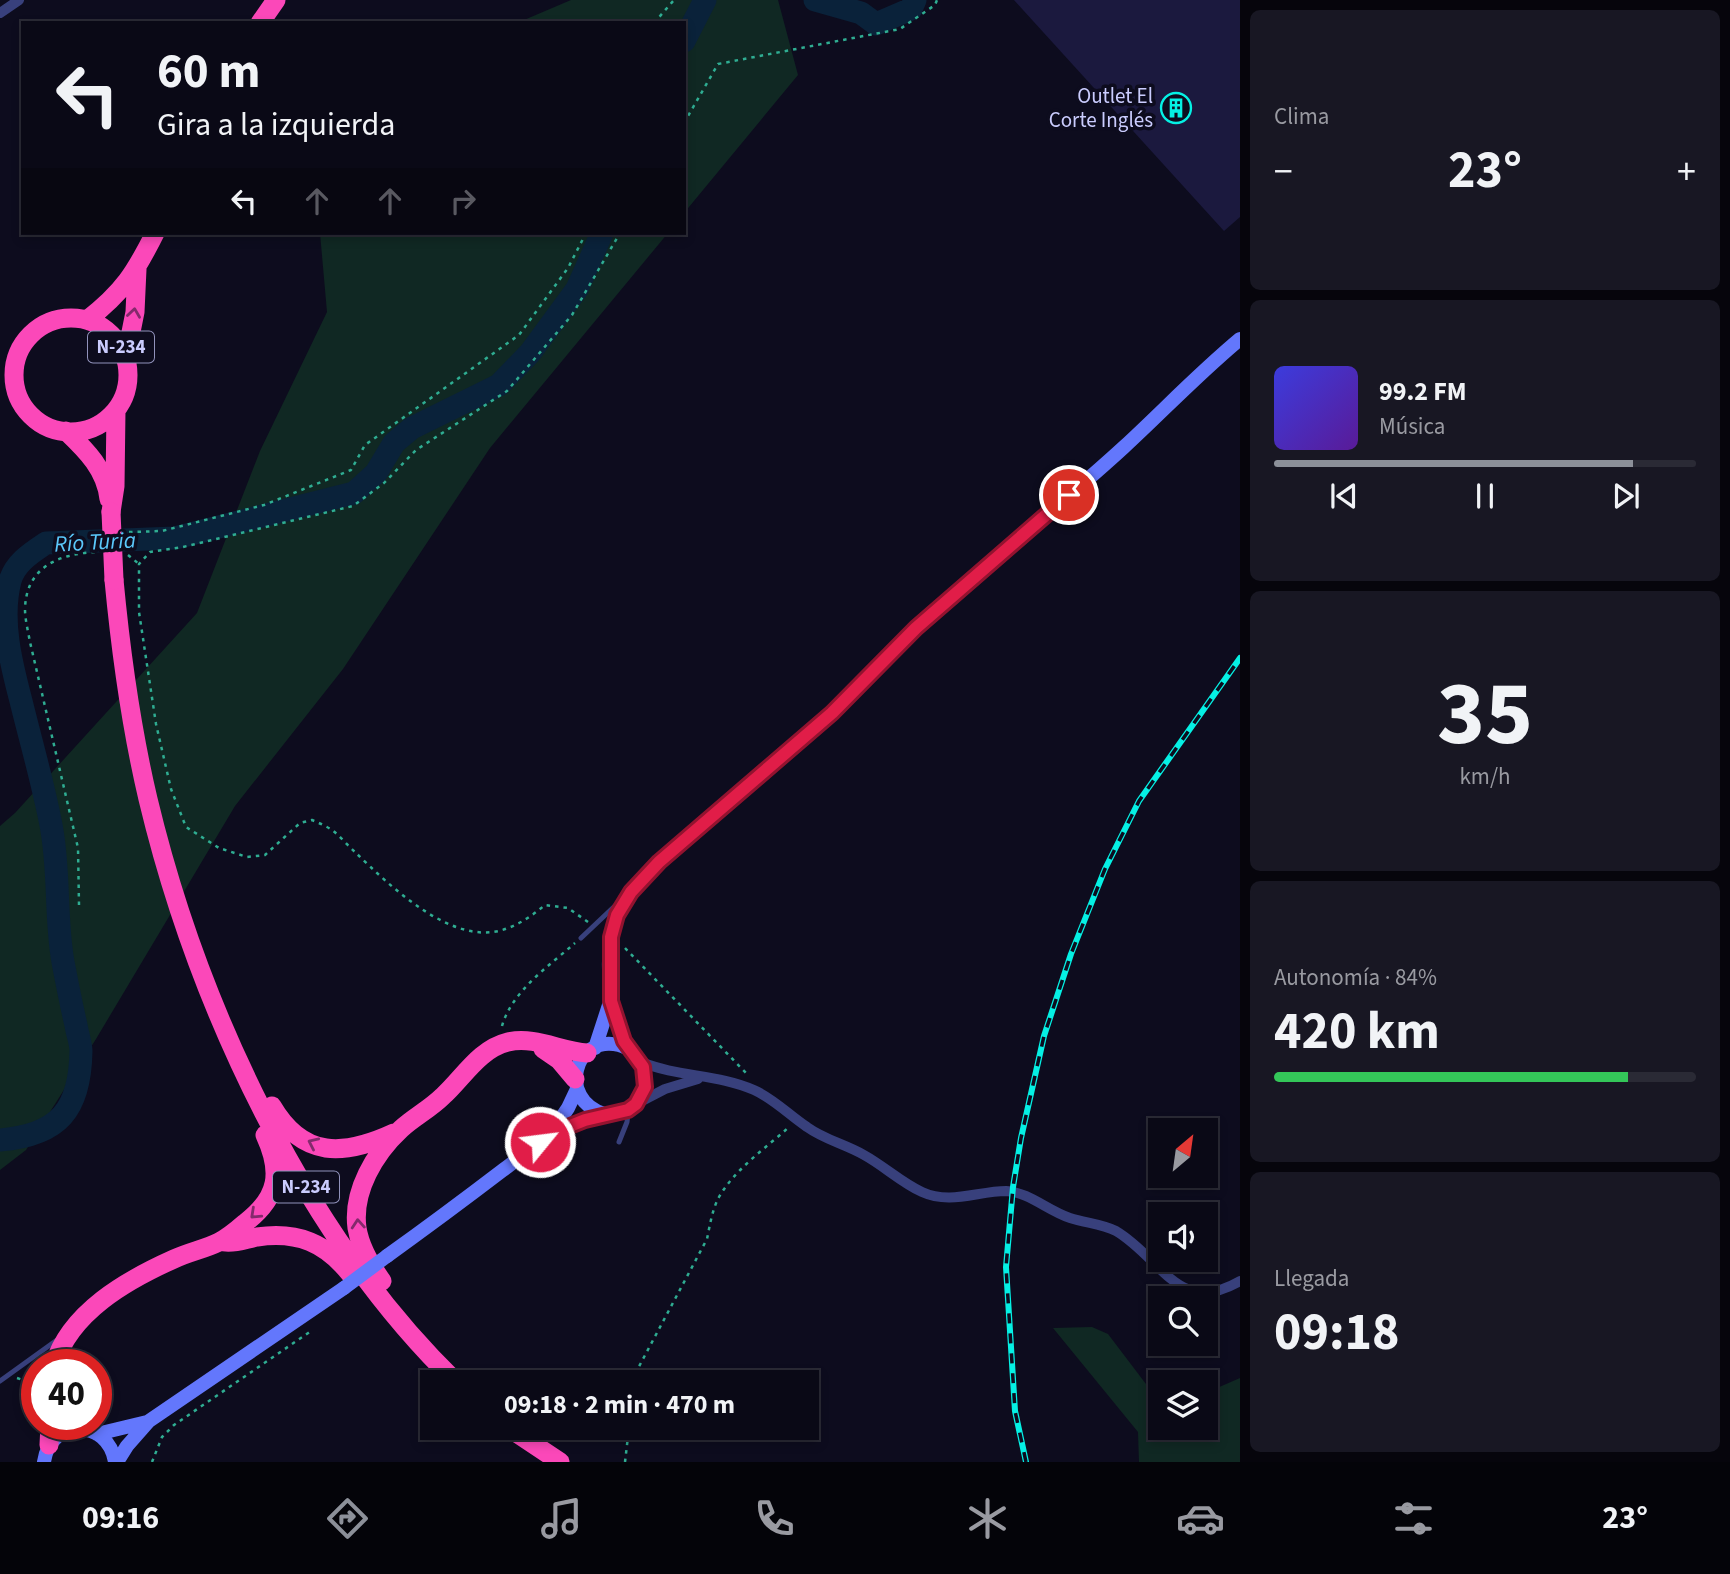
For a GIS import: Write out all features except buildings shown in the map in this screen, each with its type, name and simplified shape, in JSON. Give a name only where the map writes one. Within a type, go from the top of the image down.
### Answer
[{"type":"highway","points":[[261,21],[276,0]]},
{"type":"highway","name":"N-234","points":[[87,320],[113,300],[137,269],[154,235]]},
{"type":"highway","name":"N-234","points":[[126,357],[135,312],[137,269]]},
{"type":"highway","name":"N-234","points":[[23,344],[34,331],[54,320],[87,320],[115,338],[126,357],[126,391],[116,410],[115,486],[111,512]]},
{"type":"highway","points":[[0,359],[23,344]]},
{"type":"highway","points":[[17,392],[14,370],[23,344]]},
{"type":"highway","points":[[0,378],[17,392]]},
{"type":"highway","name":"N-234","points":[[17,392],[27,411],[35,419],[66,432],[92,455],[108,489],[121,654],[148,799],[167,871],[216,1008],[239,1061],[283,1148],[331,1229],[386,1304],[446,1370]]},
{"type":"highway","points":[[66,432],[77,432],[99,425],[116,410]]},
{"type":"highway","points":[[216,1008],[286,1126],[303,1139],[324,1148],[345,1150],[401,1129],[434,1105],[484,1054],[503,1044],[516,1041],[533,1042],[591,1051]]},
{"type":"highway","points":[[533,1042],[559,1060],[576,1084]]},
{"type":"highway","points":[[60,1349],[81,1318],[130,1283],[175,1258],[219,1242],[261,1210],[275,1182],[276,1166],[239,1061]]},
{"type":"highway","points":[[401,1129],[375,1160],[368,1173],[360,1195],[357,1229],[377,1274],[451,1370]]},
{"type":"highway","points":[[219,1242],[231,1243],[257,1237],[278,1236],[302,1239],[326,1250],[337,1257],[380,1311],[436,1370]]},
{"type":"highway","points":[[527,1440],[560,1462]]},
{"type":"street","points":[[0,13],[19,0]]},
{"type":"street","points":[[1240,339],[1202,371],[1124,447],[916,628],[832,713],[659,862],[631,892],[617,915],[611,937],[611,1001],[620,1034],[641,1062],[665,1071],[731,1082],[761,1093],[822,1137],[863,1154],[922,1192],[944,1198],[1005,1191],[1020,1193],[1070,1218],[1113,1230],[1132,1242],[1180,1287],[1196,1294],[1227,1289],[1240,1281]]},
{"type":"street","points":[[550,1134],[568,1108],[579,1063],[591,1051],[611,1001]]},
{"type":"street","points":[[591,1051],[612,1044],[629,1049]]},
{"type":"street","points":[[632,1107],[641,1096],[646,1082],[641,1062]]},
{"type":"street","points":[[116,1462],[149,1421],[344,1288],[550,1134],[604,1114],[614,1114],[665,1089],[701,1078]]},
{"type":"street","points":[[576,1084],[589,1107],[604,1114]]},
{"type":"street","points":[[112,1426],[149,1421]]},
{"type":"street","points":[[44,1457],[59,1440]]},
{"type":"street","points":[[102,1440],[109,1444],[116,1462]]},
{"type":"lane","points":[[581,938],[631,892]]},
{"type":"lane","points":[[619,1142],[632,1107]]},
{"type":"lane","points":[[0,1381],[69,1332]]},
{"type":"path","points":[[656,21],[674,0]]},
{"type":"path","points":[[686,120],[718,64],[900,29],[935,5],[937,0]]},
{"type":"path","points":[[129,532],[162,531],[264,505],[351,470],[365,446],[519,335],[568,268],[585,235]]},
{"type":"path","points":[[594,925],[568,908],[545,905],[507,929],[484,933],[453,927],[422,909],[390,884],[332,830],[312,820],[300,822],[265,855],[247,857],[219,848],[186,827],[171,789],[156,724],[139,612],[139,564],[150,552],[183,547],[353,506],[384,483],[416,450],[507,391],[572,315],[619,235]]},
{"type":"path","points":[[79,905],[78,848],[30,642],[25,607],[33,578],[51,561],[95,552]]},
{"type":"path","points":[[124,552],[139,564]]},
{"type":"path","points":[[611,937],[621,943],[753,1080],[761,1093]]},
{"type":"path","points":[[503,1044],[500,1033],[514,1002],[581,938]]},
{"type":"path","points":[[637,1370],[707,1239],[711,1217],[719,1197],[741,1170],[797,1120]]},
{"type":"path","points":[[152,1462],[162,1437],[174,1425],[311,1331]]},
{"type":"path","points":[[8,1374],[21,1379]]},
{"type":"path","points":[[625,1462],[628,1440]]},
{"type":"green space","points":[[571,0],[778,0],[798,75],[686,211],[686,21],[522,21]]},
{"type":"green space","points":[[320,235],[666,235],[490,448],[343,669],[235,806],[96,1039],[26,1150],[0,1170],[0,826],[15,813],[197,613],[260,451],[327,312]]},
{"type":"green space","points":[[1092,1327],[1108,1334],[1148,1387],[1148,1440],[1218,1440],[1218,1388],[1240,1378],[1240,1462],[1139,1462],[1138,1432],[1053,1328]]},
{"type":"waterway","name":"Río Turia","points":[[686,37],[705,0]]},
{"type":"waterway","name":"Río Turia","points":[[815,0],[861,13],[876,24],[911,9],[915,0]]},
{"type":"waterway","name":"Río Turia","points":[[0,1140],[37,1132],[62,1116],[76,1089],[81,1051],[61,945],[56,859],[51,825],[8,641],[6,611],[12,575],[24,559],[46,543],[175,538],[354,493],[376,473],[394,443],[412,428],[499,385],[530,353],[577,289],[601,235]]},
{"type":"railway","points":[[1026,1462],[1015,1411],[1006,1267],[1013,1187],[1021,1138],[1044,1036],[1071,954],[1105,869],[1139,801],[1240,658]]},
{"type":"place","name":"Outlet El Corte Inglés","points":[[1176,108]]},
{"type":"route","points":[[540,1142],[550,1134],[585,1120],[628,1110],[636,1104],[645,1087],[643,1067],[624,1041],[611,1001],[611,937],[617,915],[631,892],[659,862],[853,694],[897,646],[938,608],[1069,495]]}]
